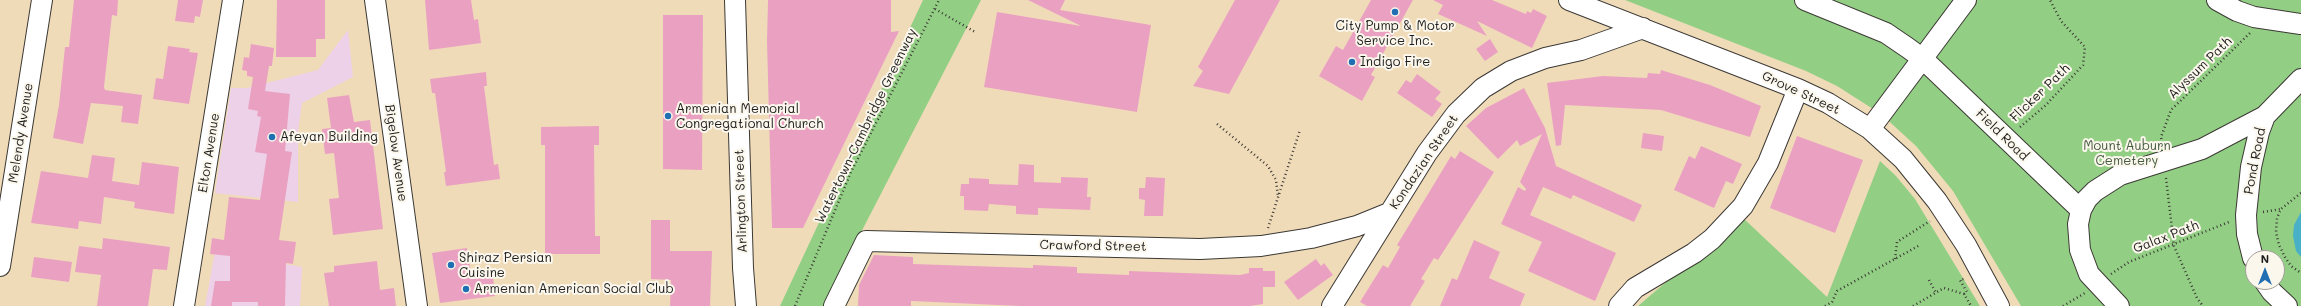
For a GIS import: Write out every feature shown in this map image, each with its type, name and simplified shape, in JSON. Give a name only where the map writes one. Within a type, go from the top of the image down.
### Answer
[{"type":"street","name":"Melendy Avenue","points":[[0,266],[42,0]]},
{"type":"street","name":"Elton Avenue","points":[[184,306],[233,0]]},
{"type":"street","name":"Bigelow Avenue","points":[[375,0],[417,306]]},
{"type":"street","name":"Arlington Street","points":[[735,0],[743,268],[746,306]]},
{"type":"street","name":"Grove Street","points":[[1569,0],[1798,89],[1828,103],[1870,130],[1902,160],[1937,201],[1966,245],[1999,306]]},
{"type":"street","name":"Field Road","points":[[1805,0],[1886,33],[1923,60],[2081,210]]},
{"type":"street","points":[[1870,130],[1966,0]]},
{"type":"street","points":[[2217,0],[2237,11],[2263,19],[2301,24]]},
{"type":"street","name":"Kondazian Street","points":[[1332,306],[1427,153],[1451,121],[1483,88],[1511,71],[1545,58],[1581,50],[1643,28]]},
{"type":"street","name":"Pond Road","points":[[2251,250],[2246,215],[2251,167],[2265,116],[2301,79]]},
{"type":"street","points":[[1619,306],[1635,288],[1694,253],[1712,239],[1743,206],[1768,163],[1798,89]]},
{"type":"street","points":[[2119,306],[2097,285],[2089,274],[2080,250],[2078,236],[2081,210],[2087,199],[2107,182],[2120,175],[2202,150],[2265,116]]},
{"type":"street","name":"Crawford Street","points":[[834,306],[866,241],[1200,249],[1261,246],[1324,235],[1357,226],[1389,213]]},
{"type":"street","points":[[2271,290],[2287,306]]},
{"type":"path","name":"Watertown-Cambridge Greenway","points":[[795,306],[851,172],[939,0]]},
{"type":"path","name":"Flicker Path","points":[[2006,139],[2046,105],[2083,65],[2085,47],[2061,21],[2050,0]]},
{"type":"path","points":[[935,9],[975,32]]},
{"type":"path","name":"Alyssum Path","points":[[2203,306],[2197,298],[2174,246],[2161,137],[2171,110],[2226,58],[2263,19]]},
{"type":"path","points":[[1217,124],[1268,166],[1276,180],[1278,199]]},
{"type":"path","points":[[1267,230],[1300,130]]},
{"type":"path","points":[[2301,193],[2281,209],[2277,218],[2276,232],[2278,245],[2285,257],[2291,266],[2301,273]]},
{"type":"path","name":"Galax Path","points":[[2063,306],[2130,262],[2174,246],[2246,215]]},
{"type":"path","points":[[1895,259],[1897,242],[1933,220]]},
{"type":"path","points":[[1825,306],[1832,302],[1837,291],[1920,245]]},
{"type":"path","points":[[1964,294],[1967,292],[1960,280],[1966,278]]},
{"type":"path","points":[[1929,280],[1936,293]]},
{"type":"path","points":[[1913,306],[1944,288],[1964,294],[1970,306]]},
{"type":"shaded area","points":[[348,30],[353,77],[302,103],[298,131],[298,202],[215,193],[231,88],[247,88],[318,70]]},
{"type":"shaded area","points":[[215,252],[302,267],[300,306],[205,306]]},
{"type":"green space","points":[[923,0],[981,0],[823,306],[780,306]]},
{"type":"green space","name":"Mount Auburn Cemetery","points":[[1625,0],[2301,0],[2301,306],[2021,306],[1953,191],[1916,146],[1881,114],[1837,86],[1806,71]]},
{"type":"green space","points":[[1880,161],[1896,176],[1915,199],[1980,306],[1638,306],[1742,217],[1827,297]]},
{"type":"water","points":[[2301,212],[2301,257],[2296,251],[2293,236],[2294,225]]},
{"type":"building","points":[[74,0],[118,0],[117,16],[112,15],[104,87],[105,90],[142,95],[138,124],[121,122],[123,106],[91,103],[83,144],[53,138],[59,105],[65,47],[69,47]]},
{"type":"building","points":[[178,0],[203,0],[200,17],[195,16],[194,23],[175,21]]},
{"type":"building","points":[[277,0],[325,0],[325,39],[316,39],[316,57],[276,57]]},
{"type":"building","points":[[425,0],[471,0],[474,20],[478,19],[481,43],[429,50]]},
{"type":"building","points":[[768,0],[891,0],[891,32],[899,31],[803,228],[772,228],[767,41]]},
{"type":"building","points":[[1028,0],[1065,0],[1060,10],[1151,25],[1137,112],[984,87],[997,12],[1081,26]]},
{"type":"building","points":[[1235,0],[1280,0],[1229,94],[1193,86],[1203,71],[1198,67]]},
{"type":"building","name":"Indigo Fire","points":[[1371,0],[1413,0],[1371,75],[1375,77],[1362,101],[1319,76],[1336,46],[1343,50]]},
{"type":"building","points":[[1433,0],[1492,0],[1526,14],[1527,11],[1531,13],[1533,9],[1547,16],[1532,48],[1477,21],[1487,36],[1438,14],[1443,5]]},
{"type":"building","points":[[663,15],[703,15],[702,170],[663,169]]},
{"type":"building","points":[[1490,39],[1498,52],[1485,61],[1476,49]]},
{"type":"building","points":[[251,44],[274,48],[272,66],[269,66],[265,91],[290,94],[285,151],[292,152],[279,240],[296,242],[293,264],[286,263],[285,306],[258,306],[258,302],[232,302],[232,306],[211,306],[215,281],[230,281],[230,256],[210,254],[212,238],[224,240],[229,197],[260,200],[267,154],[255,152],[261,117],[257,116],[258,111],[248,109],[253,77],[247,76],[247,71],[242,70],[244,57],[249,58]]},
{"type":"building","points":[[168,46],[190,49],[189,52],[198,53],[189,104],[153,99],[156,78],[163,79]]},
{"type":"building","points":[[1661,70],[1710,85],[1761,106],[1750,137],[1661,110],[1565,105],[1561,145],[1556,146],[1547,83],[1603,76],[1647,78],[1648,73],[1660,74]]},
{"type":"building","points":[[486,72],[487,86],[484,86],[494,165],[498,164],[500,179],[446,186],[444,172],[446,172],[435,93],[432,93],[430,79]]},
{"type":"building","points":[[1417,74],[1441,92],[1435,99],[1442,104],[1432,117],[1397,93],[1406,80],[1411,83]]},
{"type":"building","points":[[1524,88],[1545,128],[1556,166],[1642,205],[1634,222],[1573,195],[1571,199],[1543,187],[1530,215],[1616,253],[1595,301],[1528,271],[1542,242],[1501,224],[1518,187],[1525,191],[1526,189],[1520,182],[1542,134],[1520,146],[1517,140],[1498,159],[1466,126],[1486,108]]},
{"type":"building","points":[[349,95],[354,122],[370,120],[383,229],[333,235],[329,199],[339,198],[334,153],[325,154],[322,129],[331,128],[327,98]]},
{"type":"building","points":[[599,126],[599,145],[594,145],[595,236],[600,236],[600,254],[545,254],[545,145],[541,145],[541,127]]},
{"type":"building","points":[[1643,133],[1664,136],[1662,151],[1641,148]]},
{"type":"building","points":[[1797,136],[1863,160],[1835,233],[1770,208]]},
{"type":"building","points":[[1701,146],[1742,164],[1733,184],[1726,181],[1714,208],[1674,190],[1689,156],[1695,159]]},
{"type":"building","points":[[1460,151],[1494,172],[1438,260],[1434,258],[1421,279],[1425,281],[1410,306],[1367,306],[1360,302],[1383,265],[1388,268],[1400,247],[1397,245],[1451,156],[1455,159]]},
{"type":"building","points":[[92,155],[115,158],[112,181],[139,185],[142,162],[179,167],[174,214],[134,208],[135,202],[104,197],[101,224],[79,221],[78,229],[31,223],[41,171],[88,178]]},
{"type":"building","points":[[1019,164],[1034,165],[1034,182],[1061,183],[1061,177],[1088,178],[1087,197],[1091,197],[1090,210],[1038,208],[1038,215],[1016,214],[1016,206],[989,204],[988,211],[964,210],[964,196],[960,196],[961,184],[969,184],[969,178],[989,179],[989,184],[1018,185]]},
{"type":"building","points":[[1146,177],[1165,178],[1163,216],[1144,216],[1145,200],[1139,199],[1139,188],[1145,188]]},
{"type":"building","points":[[651,220],[670,220],[670,251],[712,251],[710,306],[670,306],[671,280],[651,279]]},
{"type":"building","points":[[103,238],[170,247],[167,270],[153,269],[148,306],[97,306],[101,275],[75,272],[79,246],[102,249]]},
{"type":"building","points":[[1474,240],[1500,252],[1489,278],[1525,294],[1520,306],[1440,306],[1452,278],[1457,280]]},
{"type":"building","points":[[467,248],[471,273],[482,272],[483,277],[493,276],[495,296],[440,303],[432,253]]},
{"type":"building","points":[[874,255],[913,257],[913,264],[1033,268],[1033,265],[1077,267],[1077,273],[1129,275],[1129,271],[1240,275],[1249,273],[1249,268],[1263,268],[1263,271],[1275,271],[1275,287],[1263,287],[1263,304],[1250,306],[1020,306],[911,301],[911,306],[858,306],[859,285]]},
{"type":"building","points":[[34,257],[72,262],[69,282],[31,277]]},
{"type":"building","points":[[1316,259],[1321,266],[1324,263],[1333,275],[1298,300],[1284,282]]},
{"type":"building","points":[[377,261],[380,290],[394,288],[396,306],[329,306],[324,273],[334,272],[334,266]]},
{"type":"place","name":"City Pump & Motor Service Inc.","points":[[1395,12]]},
{"type":"place","name":"Indigo Fire","points":[[1352,62]]},
{"type":"place","name":"Armenian Memorial Congregational Church","points":[[668,116]]},
{"type":"place","name":"Afeyan Building","points":[[272,137]]},
{"type":"place","name":"Shiraz Persian Cuisine","points":[[451,265]]},
{"type":"place","name":"Armenian American Social Club","points":[[466,289]]}]
